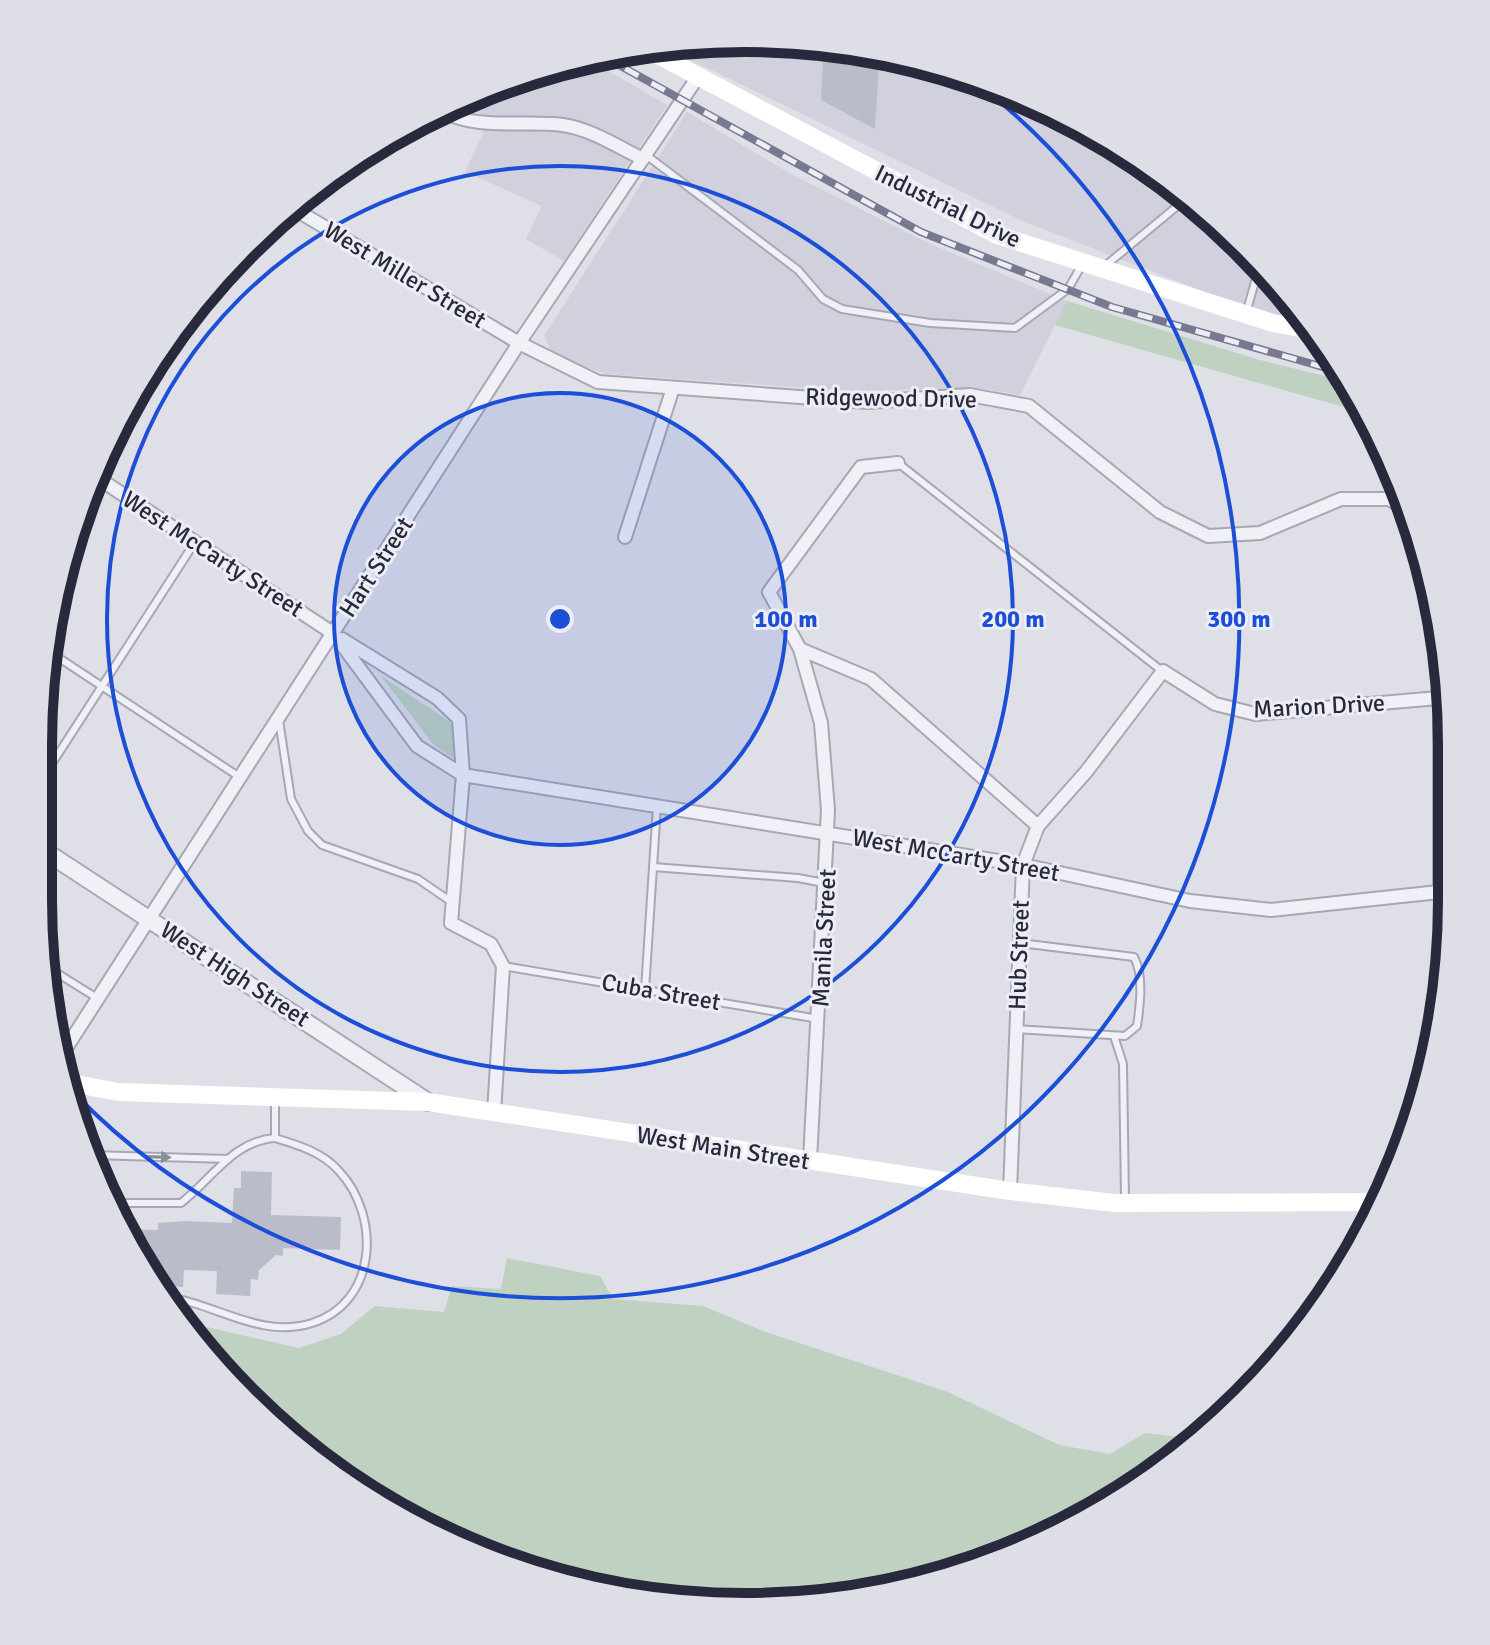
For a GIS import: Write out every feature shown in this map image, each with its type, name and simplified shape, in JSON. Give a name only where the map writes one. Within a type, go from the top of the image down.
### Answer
[{"type":"main road","name":"Industrial Drive","points":[[661,57],[997,235],[1246,314],[1297,326]]},
{"type":"main road","name":"West Main Street","points":[[78,1086],[118,1092],[428,1102],[1010,1191],[1125,1203],[1369,1202]]},
{"type":"street","name":"Hart Street","points":[[68,1045],[519,343],[697,78]]},
{"type":"street","points":[[456,115],[468,119],[564,125],[645,157]]},
{"type":"street","name":"West Miller Street","points":[[301,213],[519,343]]},
{"type":"street","name":"Ridgewood Drive","points":[[519,343],[598,382],[868,402],[970,395],[1029,406],[1160,512],[1208,536],[1260,533],[1341,499],[1389,499],[1393,502]]},
{"type":"street","points":[[625,537],[673,388]]},
{"type":"street","name":"Manila Street","points":[[810,1161],[829,834],[821,723],[800,649],[769,592],[861,467],[898,463]]},
{"type":"street","name":"West McCarty Street","points":[[104,482],[437,698],[459,719],[463,775]]},
{"type":"street","name":"West McCarty Street","points":[[334,634],[417,746],[463,775],[1023,865],[1190,901],[1271,910],[1438,893]]},
{"type":"street","points":[[800,649],[871,679],[1038,826]]},
{"type":"street","name":"Marion Drive","points":[[1163,671],[1215,704],[1255,714],[1437,698]]},
{"type":"street","name":"Hub Street","points":[[1010,1191],[1023,865],[1038,826],[1086,772],[1163,671]]},
{"type":"street","points":[[463,775],[451,923],[491,944],[503,966],[494,1113]]},
{"type":"street","name":"West High Street","points":[[52,856],[428,1102]]},
{"type":"lane","points":[[645,157],[798,270],[823,299],[842,309],[930,323],[1015,328],[1068,289],[1083,263]]},
{"type":"lane","points":[[1102,269],[1179,205]]},
{"type":"lane","points":[[1246,314],[1256,278]]},
{"type":"lane","points":[[898,463],[1163,671]]},
{"type":"lane","points":[[52,763],[195,542]]},
{"type":"lane","points":[[58,657],[241,778]]},
{"type":"lane","points":[[279,720],[291,799],[308,831],[322,845],[418,879],[453,903]]},
{"type":"lane","points":[[645,990],[657,806]]},
{"type":"lane","points":[[653,867],[798,878],[826,884]]},
{"type":"lane","points":[[1016,1029],[1125,1036],[1137,1026],[1139,970],[1134,957],[1020,943]]},
{"type":"lane","name":"Cuba Street","points":[[503,966],[820,1019]]},
{"type":"lane","points":[[56,973],[97,998]]},
{"type":"lane","points":[[1114,1036],[1123,1064],[1125,1203]]},
{"type":"lane","points":[[275,1097],[275,1138]]},
{"type":"lane","points":[[121,1203],[176,1204],[200,1188],[228,1159],[257,1139],[275,1138],[318,1153],[337,1169],[362,1209],[369,1238],[367,1256],[355,1290],[328,1316],[294,1326],[257,1324],[179,1299]]},
{"type":"lane","points":[[101,1155],[228,1159]]},
{"type":"shaded area","points":[[790,53],[880,65],[968,89],[1052,123],[1092,145],[1167,195],[1235,255],[1291,318],[1246,308],[1020,220],[681,55]]},
{"type":"shaded area","points":[[602,67],[667,105],[564,261],[526,239],[542,206],[465,172],[482,136],[486,115],[468,110],[522,89]]},
{"type":"shaded area","points":[[687,112],[791,174],[928,243],[1067,301],[1020,395],[979,388],[853,391],[607,374],[578,365],[550,350],[544,336]]},
{"type":"green space","points":[[1067,301],[1260,360],[1332,378],[1348,405],[1347,408],[1055,325]]},
{"type":"green space","points":[[381,676],[449,721],[454,729],[453,758],[433,744]]},
{"type":"green space","points":[[507,1258],[600,1276],[613,1299],[703,1306],[763,1331],[948,1392],[1059,1445],[1110,1454],[1145,1433],[1182,1437],[1092,1500],[1052,1522],[968,1556],[880,1580],[835,1587],[790,1592],[700,1592],[610,1580],[566,1569],[522,1556],[438,1522],[398,1500],[323,1450],[255,1390],[204,1332],[207,1327],[299,1348],[341,1334],[375,1306],[444,1312],[452,1286],[501,1289]]},
{"type":"building","points":[[823,57],[879,65],[875,129],[821,100]]},
{"type":"building","points":[[241,1171],[272,1172],[271,1215],[341,1217],[340,1250],[283,1248],[283,1256],[276,1255],[259,1270],[258,1280],[251,1279],[250,1296],[216,1294],[217,1271],[184,1270],[183,1287],[170,1286],[136,1229],[158,1230],[158,1223],[185,1221],[232,1223],[234,1188],[241,1188]]},
{"type":"railway","points":[[617,64],[921,232],[1112,307],[1326,368]]}]
